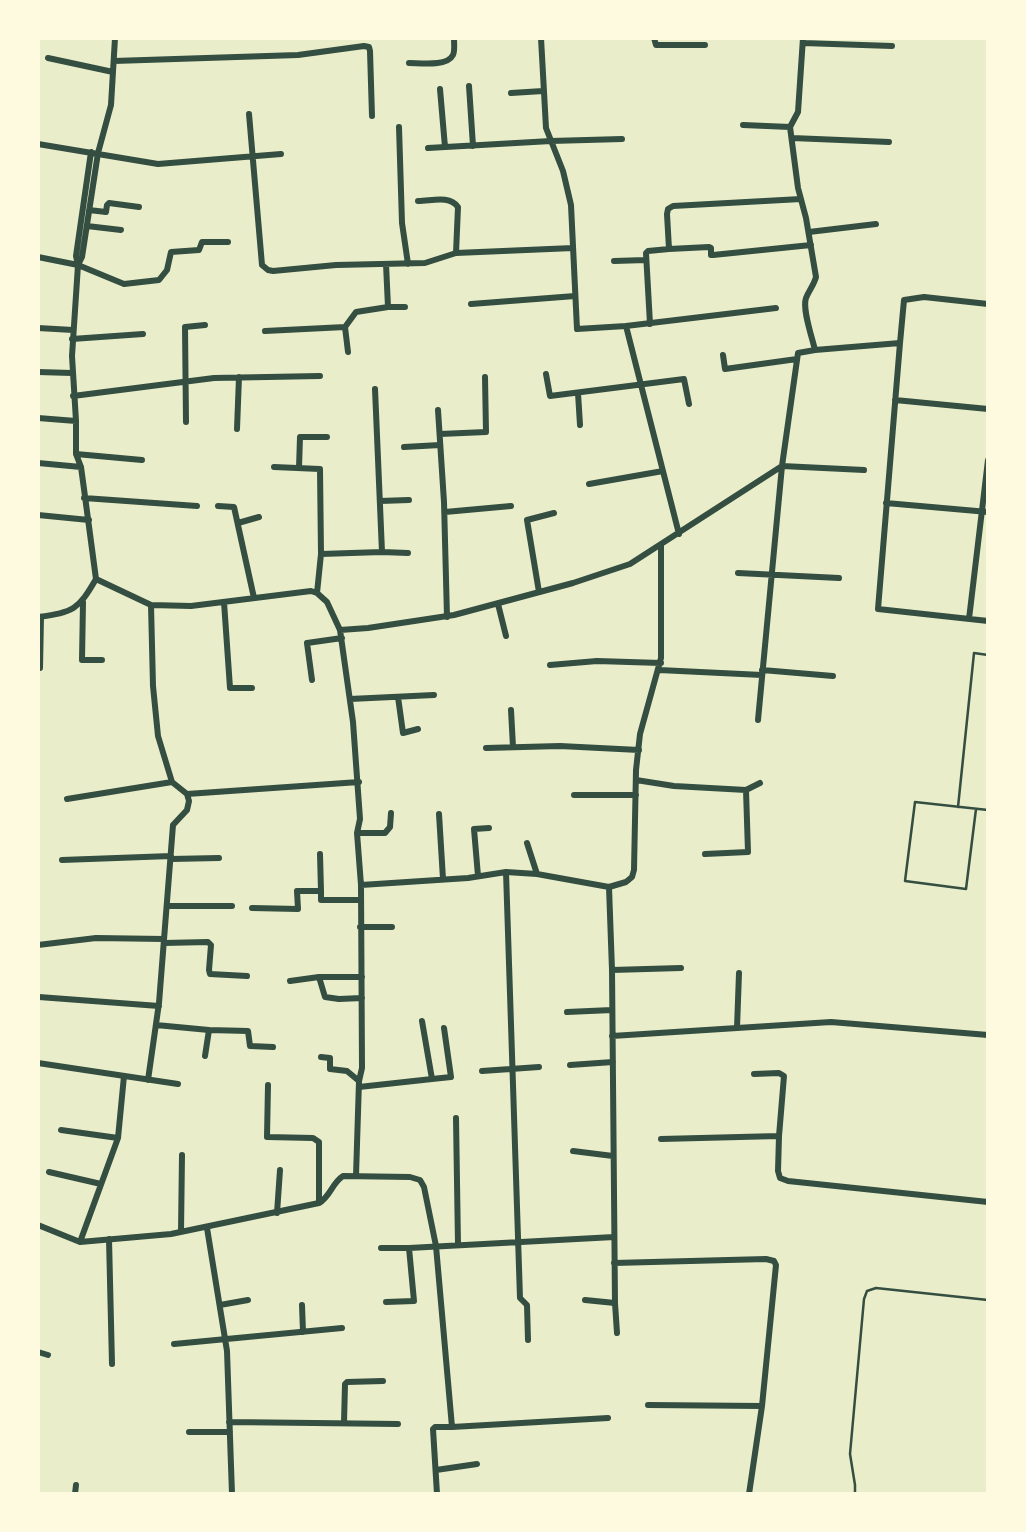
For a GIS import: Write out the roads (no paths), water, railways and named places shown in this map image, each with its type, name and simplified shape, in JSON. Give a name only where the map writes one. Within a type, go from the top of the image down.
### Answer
[{"type":"street","points":[[40,668],[40,617],[64,614],[83,602],[96,579],[81,467],[76,454],[72,338],[78,265],[76,256],[94,153],[111,105],[115,38]]},
{"type":"street","points":[[409,63],[444,63],[450,60],[454,54],[454,38]]},
{"type":"street","points":[[541,38],[546,128],[563,171],[571,205],[577,329],[626,327],[776,308]]},
{"type":"street","points":[[654,38],[656,45],[705,45]]},
{"type":"street","points":[[815,350],[805,306],[816,276],[809,232],[797,188],[790,127],[797,112],[803,41],[892,46]]},
{"type":"street","points":[[114,61],[298,55],[369,47],[372,116]]},
{"type":"street","points":[[48,58],[113,72]]},
{"type":"street","points":[[469,86],[473,146]]},
{"type":"street","points":[[440,89],[445,147]]},
{"type":"street","points":[[510,93],[543,91]]},
{"type":"street","points":[[249,114],[262,265],[268,270],[425,263],[456,253],[573,248]]},
{"type":"street","points":[[743,125],[790,127]]},
{"type":"street","points":[[399,127],[402,223],[408,264]]},
{"type":"street","points":[[792,138],[889,142]]},
{"type":"street","points":[[429,148],[622,139]]},
{"type":"street","points":[[38,145],[158,164],[281,154]]},
{"type":"street","points":[[78,265],[87,226],[94,153]]},
{"type":"street","points":[[418,201],[448,200],[458,207],[456,253]]},
{"type":"street","points":[[669,249],[667,214],[668,209],[673,206],[801,200]]},
{"type":"street","points":[[89,210],[106,212],[109,203],[139,207]]},
{"type":"street","points":[[809,232],[876,224]]},
{"type":"street","points":[[87,226],[121,230]]},
{"type":"street","points":[[38,257],[78,265],[125,284],[157,281],[167,270],[170,252],[199,250],[202,242],[228,242]]},
{"type":"street","points":[[650,324],[646,260],[648,251],[709,247],[713,255],[811,245]]},
{"type":"street","points":[[614,261],[646,260]]},
{"type":"street","points":[[386,264],[388,307]]},
{"type":"street","points":[[471,304],[575,296]]},
{"type":"street","points":[[988,304],[924,297],[904,300],[878,609],[988,621]]},
{"type":"street","points":[[348,352],[345,327],[356,312],[405,307]]},
{"type":"street","points":[[186,422],[185,327],[205,325]]},
{"type":"street","points":[[265,331],[345,327]]},
{"type":"street","points":[[626,327],[679,534]]},
{"type":"street","points":[[38,328],[73,330]]},
{"type":"street","points":[[72,338],[143,334]]},
{"type":"street","points":[[758,720],[782,466],[798,353],[900,343]]},
{"type":"street","points":[[723,355],[726,369],[797,359]]},
{"type":"street","points":[[38,373],[72,373]]},
{"type":"street","points":[[546,374],[550,397],[684,379],[689,404]]},
{"type":"street","points":[[73,396],[214,378],[320,376]]},
{"type":"street","points":[[237,429],[239,377]]},
{"type":"street","points":[[440,434],[486,432],[485,377]]},
{"type":"street","points":[[375,389],[382,552]]},
{"type":"street","points":[[578,393],[580,425]]},
{"type":"street","points":[[895,400],[988,410]]},
{"type":"street","points":[[438,410],[447,617]]},
{"type":"street","points":[[38,418],[76,421]]},
{"type":"street","points":[[299,468],[299,437],[327,437]]},
{"type":"street","points":[[404,447],[440,445]]},
{"type":"street","points":[[76,454],[142,460]]},
{"type":"street","points":[[969,619],[985,512],[988,460]]},
{"type":"street","points":[[38,463],[81,467]]},
{"type":"street","points":[[312,680],[307,643],[368,628],[447,617],[573,583],[629,564],[782,466],[864,470]]},
{"type":"street","points":[[274,467],[320,469],[321,554],[317,593]]},
{"type":"street","points":[[589,484],[663,471]]},
{"type":"street","points":[[84,498],[197,506]]},
{"type":"street","points":[[380,501],[409,500]]},
{"type":"street","points":[[886,503],[985,512]]},
{"type":"street","points":[[218,506],[234,507],[254,598]]},
{"type":"street","points":[[444,512],[511,506]]},
{"type":"street","points":[[539,592],[527,520],[554,513]]},
{"type":"street","points":[[38,515],[89,520]]},
{"type":"street","points":[[238,523],[259,517]]},
{"type":"street","points":[[361,885],[506,873],[537,874],[609,887],[626,882],[632,877],[640,734],[660,666],[661,545]]},
{"type":"street","points":[[321,554],[408,553]]},
{"type":"street","points":[[738,573],[839,578]]},
{"type":"street","points":[[96,579],[152,605],[191,606],[311,591],[327,602],[341,634],[356,747],[360,818],[357,834],[361,885],[362,1068],[359,1084],[356,1176]]},
{"type":"street","points":[[83,602],[82,660],[102,660]]},
{"type":"street","points":[[224,602],[230,688],[252,688]]},
{"type":"street","points":[[498,604],[506,636]]},
{"type":"street","points":[[148,1080],[159,1006],[173,825],[187,810],[189,801],[187,794],[172,782],[158,736],[153,686],[152,605]]},
{"type":"street","points":[[551,665],[597,661],[833,676]]},
{"type":"street","points":[[350,699],[434,695]]},
{"type":"street","points":[[398,697],[403,733],[418,729]]},
{"type":"street","points":[[510,710],[513,747]]},
{"type":"street","points":[[486,748],[560,746],[639,750]]},
{"type":"street","points":[[636,780],[674,786],[746,790],[760,783]]},
{"type":"street","points":[[67,799],[172,782]]},
{"type":"street","points":[[187,794],[359,782]]},
{"type":"street","points":[[705,853],[748,852],[746,790]]},
{"type":"street","points":[[574,795],[636,795]]},
{"type":"street","points":[[357,834],[385,833],[390,827],[391,813]]},
{"type":"street","points":[[439,814],[443,879]]},
{"type":"street","points":[[478,876],[474,830],[489,828]]},
{"type":"street","points":[[527,843],[537,874]]},
{"type":"street","points":[[320,854],[321,900],[361,900]]},
{"type":"street","points":[[62,860],[219,858]]},
{"type":"street","points":[[506,873],[517,1242],[520,1298],[527,1305],[528,1340]]},
{"type":"street","points":[[609,887],[617,1333]]},
{"type":"street","points":[[252,908],[298,909],[298,891],[321,891]]},
{"type":"street","points":[[167,906],[232,906]]},
{"type":"street","points":[[360,927],[392,927]]},
{"type":"street","points":[[38,945],[96,938],[208,942],[211,945],[211,974],[247,976]]},
{"type":"street","points":[[612,970],[681,968]]},
{"type":"street","points":[[737,1028],[739,972]]},
{"type":"street","points":[[290,981],[319,977],[362,977]]},
{"type":"street","points":[[319,977],[325,997],[362,998]]},
{"type":"street","points":[[39,997],[159,1006]]},
{"type":"street","points":[[567,1012],[612,1010]]},
{"type":"street","points":[[422,1021],[432,1079]]},
{"type":"street","points":[[612,1036],[831,1022],[988,1035]]},
{"type":"street","points":[[156,1025],[248,1031],[250,1046],[273,1046]]},
{"type":"street","points":[[359,1084],[451,1077],[444,1028]]},
{"type":"street","points":[[205,1056],[209,1030]]},
{"type":"street","points":[[321,1058],[330,1058],[330,1069],[347,1071],[359,1084]]},
{"type":"street","points":[[570,1065],[612,1062]]},
{"type":"street","points":[[38,1063],[178,1084]]},
{"type":"street","points":[[482,1071],[539,1067]]},
{"type":"street","points":[[754,1074],[784,1076],[779,1136],[780,1178],[988,1202]]},
{"type":"street","points":[[80,1242],[118,1138],[124,1076]]},
{"type":"street","points":[[268,1085],[267,1137],[313,1138],[319,1142],[320,1203]]},
{"type":"street","points":[[456,1118],[458,1245]]},
{"type":"street","points":[[61,1130],[118,1138]]},
{"type":"street","points":[[661,1139],[779,1136]]},
{"type":"street","points":[[573,1151],[613,1156]]},
{"type":"street","points":[[181,1232],[182,1155]]},
{"type":"street","points":[[277,1213],[280,1170]]},
{"type":"street","points":[[50,1172],[101,1184]]},
{"type":"street","points":[[38,1224],[80,1242],[181,1232],[320,1203],[343,1176],[410,1177],[420,1180],[424,1187],[436,1246],[452,1427]]},
{"type":"street","points":[[207,1227],[227,1351],[232,1493]]},
{"type":"street","points":[[381,1248],[614,1237]]},
{"type":"street","points":[[109,1239],[112,1364]]},
{"type":"street","points":[[386,1302],[414,1301],[409,1248]]},
{"type":"street","points":[[614,1263],[774,1261],[776,1265],[762,1406],[749,1493]]},
{"type":"street","points":[[220,1305],[248,1300]]},
{"type":"street","points":[[585,1300],[615,1303]]},
{"type":"street","points":[[302,1305],[303,1332]]},
{"type":"street","points":[[174,1344],[342,1328]]},
{"type":"street","points":[[38,1352],[48,1354]]},
{"type":"street","points":[[344,1423],[345,1384],[383,1381]]},
{"type":"street","points":[[648,1405],[762,1406]]},
{"type":"street","points":[[437,1493],[435,1427],[608,1418]]},
{"type":"street","points":[[229,1422],[398,1424]]},
{"type":"street","points":[[189,1432],[230,1432]]},
{"type":"street","points":[[436,1469],[477,1464]]},
{"type":"lane","points":[[958,807],[974,653],[988,655]]},
{"type":"lane","points":[[976,809],[966,889],[905,881],[915,802],[988,810]]},
{"type":"lane","points":[[855,1493],[850,1454],[864,1299],[867,1291],[876,1288],[988,1300]]}]
